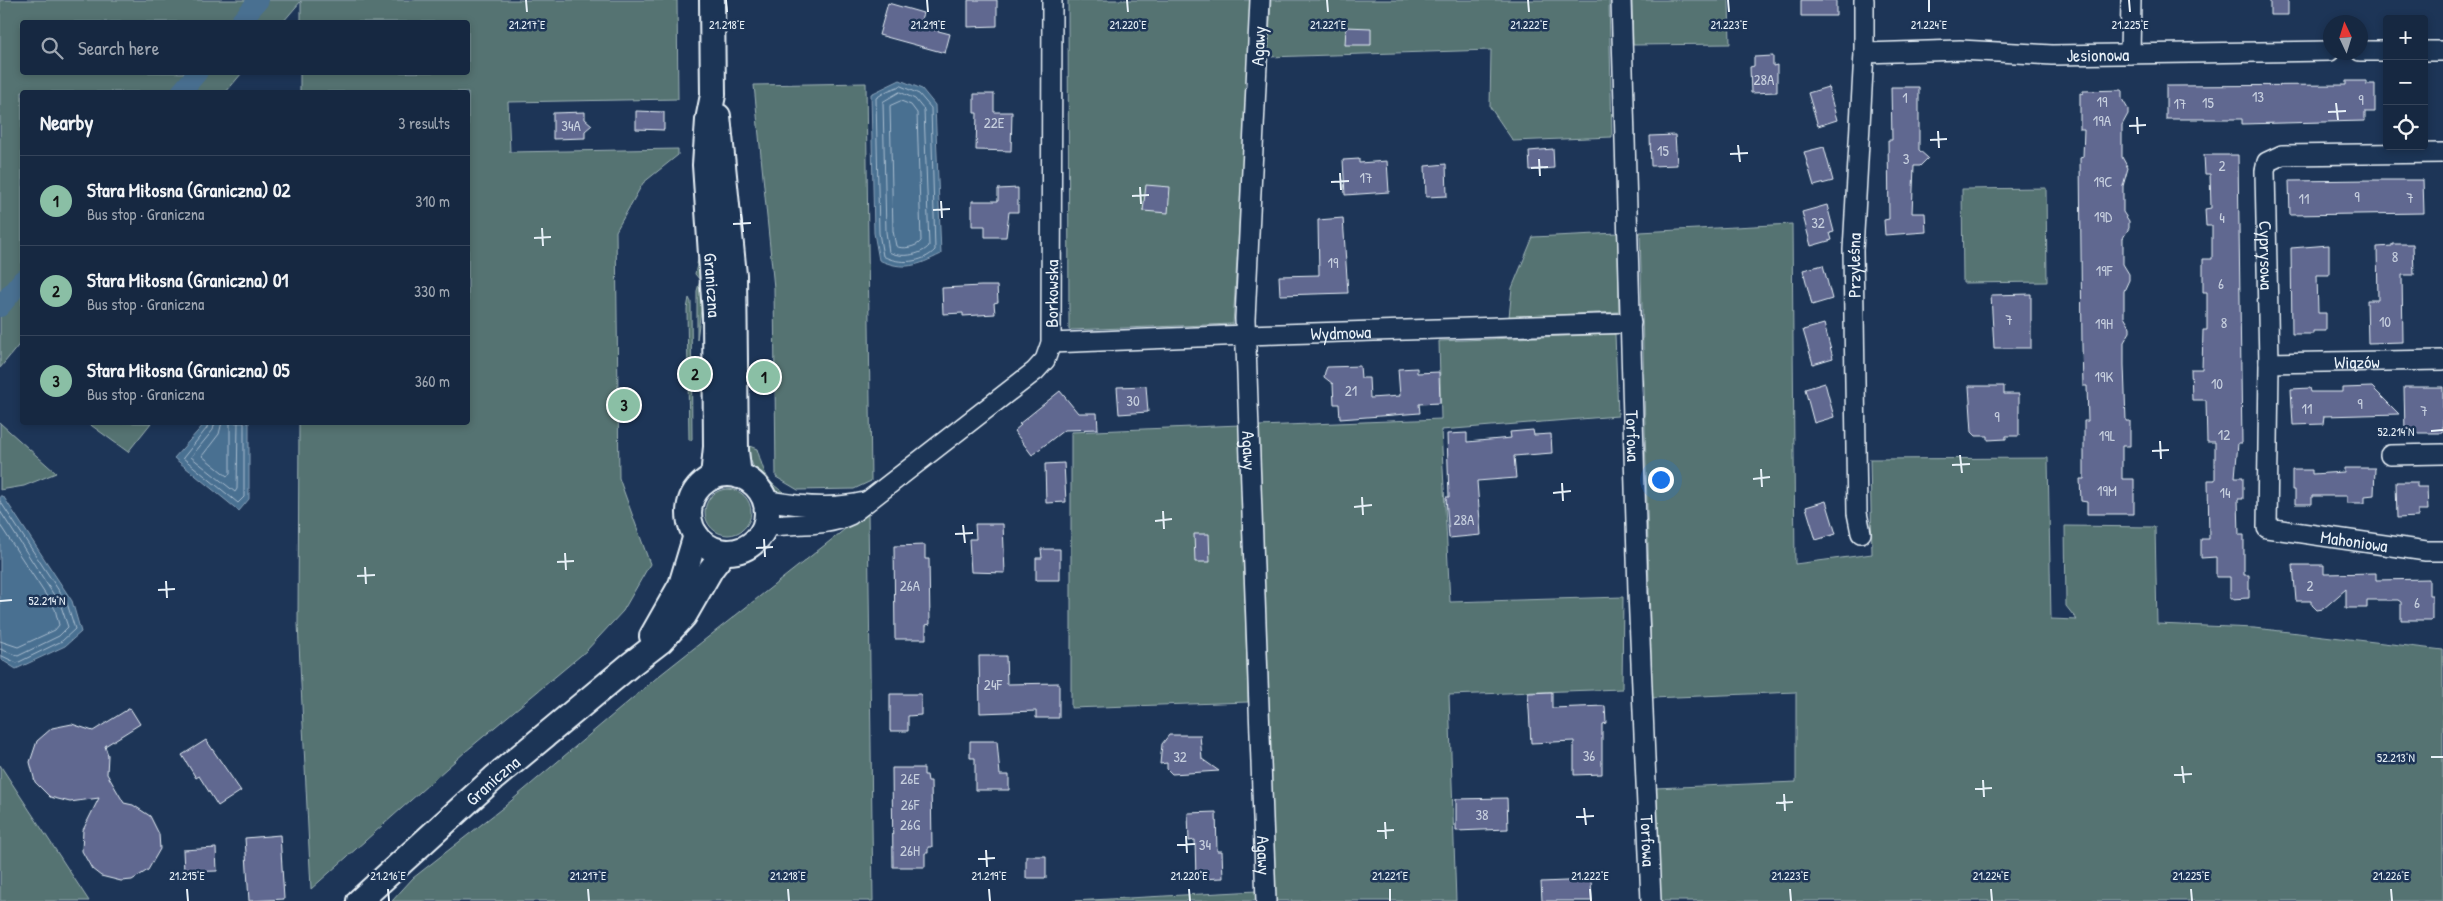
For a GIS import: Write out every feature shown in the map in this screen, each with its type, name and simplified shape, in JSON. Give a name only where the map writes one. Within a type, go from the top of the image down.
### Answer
[{"type":"street","name":"Graniczna","points":[[712,0],[713,95],[708,120],[705,165],[715,314],[716,447],[713,477]]},
{"type":"street","name":"Borkowska","points":[[764,527],[790,523],[830,522],[850,515],[1035,371],[1045,360],[1050,344],[1052,0]]},
{"type":"street","name":"Agawy","points":[[1260,0],[1245,318],[1266,901]]},
{"type":"street","name":"Torfowa","points":[[1621,0],[1638,592],[1651,901]]},
{"type":"street","name":"Przyleśna","points":[[1861,533],[1857,513],[1852,259],[1864,53],[1864,0]]},
{"type":"street","points":[[2130,54],[2131,0]]},
{"type":"street","name":"Jesionowa","points":[[1864,53],[1960,50],[2052,55],[2323,51]]},
{"type":"street","points":[[2368,51],[2383,51]]},
{"type":"street","points":[[2428,51],[2443,51]]},
{"type":"street","name":"Graniczna","points":[[713,95],[721,130],[734,262],[736,447],[739,476]]},
{"type":"street","name":"Cyprysowa","points":[[2267,528],[2269,363],[2265,171],[2267,162],[2282,155],[2443,152]]},
{"type":"street","name":"Wydmowa","points":[[1050,344],[1246,335],[1631,323]]},
{"type":"street","name":"Wiązów","points":[[2269,363],[2443,360]]},
{"type":"street","points":[[2390,455],[2443,454]]},
{"type":"street","points":[[726,474],[739,476],[755,485],[765,500],[767,514],[764,527],[758,538],[748,546],[736,551],[724,552],[711,548],[696,535],[690,516],[691,502],[697,490],[713,477],[726,474]]},
{"type":"street","points":[[765,500],[791,504],[830,505],[866,501]]},
{"type":"street","name":"Mahoniowa","points":[[2267,528],[2426,551],[2443,551]]},
{"type":"street","name":"Graniczna","points":[[630,664],[652,636],[676,595],[688,568],[696,535]]},
{"type":"street","name":"Graniczna","points":[[359,901],[494,778],[630,664],[653,649],[677,625],[690,607],[711,569],[724,552]]},
{"type":"green space","points":[[0,0],[677,0],[678,99],[508,102],[510,152],[678,149],[678,155],[643,183],[616,231],[619,478],[650,564],[623,611],[586,651],[465,752],[311,889],[298,623],[299,425],[470,425],[470,90],[300,90],[300,75],[470,75],[470,20],[301,20],[301,1],[285,20],[20,20],[20,75],[240,75],[228,90],[20,90],[20,343],[0,368]]},
{"type":"green space","points":[[1068,0],[1253,0],[1233,324],[1069,330]]},
{"type":"green space","points":[[1271,0],[1609,0],[1612,137],[1513,141],[1490,107],[1491,50],[1268,57]]},
{"type":"green space","points":[[1632,0],[1729,0],[1730,44],[1633,45]]},
{"type":"green space","points":[[866,83],[871,481],[854,489],[798,490],[776,477],[774,288],[754,85]]},
{"type":"green space","points":[[2046,188],[2047,282],[1963,283],[1962,189]]},
{"type":"green space","points":[[1792,224],[1795,564],[1872,554],[1870,459],[2048,458],[2051,619],[2077,620],[2066,606],[2065,526],[2155,527],[2157,624],[2255,628],[2443,650],[2443,901],[1659,901],[1655,788],[1796,782],[1796,692],[1652,698],[1640,232]]},
{"type":"green space","points":[[1618,233],[1619,312],[1509,317],[1512,288],[1533,237]]},
{"type":"green space","points":[[700,250],[705,279],[697,340],[697,291],[700,280],[695,274]]},
{"type":"green space","points":[[689,298],[691,302],[692,440],[689,440],[687,309]]},
{"type":"green space","points":[[1615,334],[1618,416],[1441,430],[1450,602],[1623,597],[1622,689],[1449,695],[1456,901],[1073,901],[1275,890],[1259,426],[1441,419],[1439,341]]},
{"type":"green space","points":[[0,423],[56,473],[24,486],[0,490]]},
{"type":"green space","points":[[91,425],[149,425],[128,452]]},
{"type":"green space","points":[[1240,425],[1248,702],[1071,708],[1071,432]]},
{"type":"green space","points":[[747,445],[757,449],[764,471],[771,482],[790,496],[774,491],[761,478],[751,462]]},
{"type":"green space","points":[[728,489],[741,493],[747,499],[751,512],[747,525],[741,531],[728,535],[715,531],[709,525],[705,512],[709,499],[715,493]]},
{"type":"green space","points":[[868,511],[873,901],[392,901],[413,878],[505,806],[660,675]]},
{"type":"green space","points":[[0,765],[89,901],[0,901]]},
{"type":"water","points":[[900,80],[922,89],[935,105],[941,254],[925,262],[910,266],[896,265],[879,260],[874,233],[871,94]]},
{"type":"water","points":[[203,425],[249,425],[249,499],[239,511],[174,458]]},
{"type":"water","points":[[0,496],[3,496],[72,601],[81,632],[65,646],[16,669],[2,660],[0,624]]},
{"type":"building","points":[[968,0],[997,0],[997,26],[968,27]]},
{"type":"building","points":[[1801,0],[1836,0],[1836,16],[1801,16]]},
{"type":"building","points":[[2270,0],[2288,0],[2288,15],[2270,15]]},
{"type":"building","points":[[888,3],[923,13],[919,26],[950,34],[945,53],[879,35]]},
{"type":"building","points":[[1346,27],[1371,28],[1371,45],[1345,45]]},
{"type":"building","points":[[1773,56],[1773,66],[1777,65],[1777,92],[1751,93],[1750,67],[1754,66],[1754,57]]},
{"type":"building","points":[[2346,81],[2366,81],[2366,84],[2375,84],[2375,112],[2365,112],[2365,121],[2242,124],[2242,119],[2166,119],[2166,86],[2346,85]]},
{"type":"building","points":[[1828,87],[1837,120],[1818,126],[1808,93]]},
{"type":"building","points":[[1891,87],[1919,87],[1919,150],[1928,158],[1920,166],[1914,166],[1912,213],[1925,213],[1926,232],[1885,235],[1884,220],[1889,219],[1888,140],[1892,140]]},
{"type":"building","points":[[2122,90],[2122,99],[2128,109],[2128,114],[2122,125],[2122,157],[2128,168],[2123,186],[2123,212],[2129,221],[2129,228],[2123,238],[2123,264],[2129,274],[2129,280],[2124,291],[2124,317],[2130,327],[2130,332],[2124,342],[2124,365],[2126,421],[2130,421],[2130,446],[2122,446],[2122,479],[2134,479],[2134,514],[2087,514],[2087,502],[2081,501],[2080,479],[2084,479],[2084,421],[2088,421],[2087,386],[2083,386],[2082,345],[2080,158],[2083,157],[2084,129],[2080,129],[2080,93],[2083,94],[2083,91]]},
{"type":"building","points":[[974,94],[994,94],[994,112],[1012,112],[1011,151],[976,150],[977,113],[974,113]]},
{"type":"building","points":[[636,111],[664,112],[664,130],[636,129]]},
{"type":"building","points":[[585,112],[585,119],[592,125],[585,131],[585,138],[553,139],[553,113]]},
{"type":"building","points":[[1675,135],[1677,165],[1651,166],[1650,136]]},
{"type":"building","points":[[1824,147],[1833,181],[1814,186],[1804,152]]},
{"type":"building","points":[[1553,149],[1554,168],[1530,170],[1529,151]]},
{"type":"building","points":[[2204,155],[2238,155],[2242,443],[2238,443],[2235,477],[2243,477],[2243,499],[2238,499],[2239,535],[2244,535],[2244,575],[2249,575],[2249,598],[2230,599],[2230,577],[2216,577],[2216,557],[2201,558],[2201,539],[2209,539],[2208,480],[2215,480],[2215,442],[2207,442],[2206,400],[2192,400],[2191,369],[2202,369],[2203,330],[2207,330],[2207,292],[2203,292],[2203,259],[2212,259],[2212,226],[2206,226],[2205,209],[2211,208],[2210,174],[2205,174]]},
{"type":"building","points":[[1359,159],[1359,163],[1387,161],[1389,192],[1345,195],[1343,160]]},
{"type":"building","points":[[1446,164],[1447,196],[1426,197],[1425,166]]},
{"type":"building","points":[[2423,180],[2424,213],[2290,215],[2289,181]]},
{"type":"building","points":[[1146,185],[1170,187],[1168,213],[1143,211]]},
{"type":"building","points":[[1018,188],[1018,212],[1009,212],[1006,237],[985,237],[985,226],[972,226],[972,201],[998,201],[998,189]]},
{"type":"building","points":[[1827,205],[1834,232],[1830,233],[1832,240],[1811,246],[1802,212]]},
{"type":"building","points":[[1343,218],[1348,293],[1280,295],[1279,276],[1319,275],[1318,220]]},
{"type":"building","points":[[2392,244],[2413,244],[2414,275],[2402,275],[2403,342],[2368,343],[2367,300],[2378,300],[2377,247],[2392,246]]},
{"type":"building","points":[[2329,245],[2329,275],[2317,275],[2318,313],[2326,313],[2326,331],[2313,331],[2313,334],[2292,334],[2291,248]]},
{"type":"building","points":[[1823,265],[1832,299],[1812,305],[1803,270]]},
{"type":"building","points":[[997,286],[998,302],[994,303],[995,314],[963,316],[963,313],[943,314],[942,288]]},
{"type":"building","points":[[2031,294],[2031,348],[1994,348],[1991,295]]},
{"type":"building","points":[[1824,324],[1833,358],[1813,364],[1803,330]]},
{"type":"building","points":[[1360,366],[1361,378],[1369,378],[1370,398],[1400,396],[1398,369],[1417,368],[1417,373],[1439,372],[1440,403],[1419,404],[1420,413],[1340,419],[1339,404],[1334,404],[1333,384],[1324,377],[1325,372],[1327,367]]},
{"type":"building","points":[[1825,383],[1834,417],[1814,423],[1805,389]]},
{"type":"building","points":[[1146,386],[1148,412],[1119,414],[1117,387]]},
{"type":"building","points":[[1969,386],[2004,386],[2004,394],[2019,394],[2019,436],[2006,436],[2006,439],[1988,440],[1988,436],[1976,436],[1972,432]]},
{"type":"building","points":[[2372,387],[2399,414],[2324,416],[2323,424],[2293,425],[2291,389],[2310,388],[2311,392],[2343,392],[2343,388]]},
{"type":"building","points":[[2404,387],[2443,387],[2443,433],[2405,433]]},
{"type":"building","points":[[1060,391],[1078,413],[1097,413],[1098,429],[1064,430],[1032,455],[1014,431],[1021,425],[1019,424]]},
{"type":"building","points":[[1533,430],[1534,435],[1551,434],[1552,453],[1514,456],[1516,478],[1477,481],[1481,535],[1449,538],[1446,497],[1449,497],[1447,434],[1467,433],[1467,442],[1511,438],[1510,432]]},
{"type":"building","points":[[1064,463],[1066,502],[1046,503],[1045,464]]},
{"type":"building","points":[[2344,468],[2375,468],[2374,495],[2365,496],[2365,503],[2347,503],[2347,496],[2312,496],[2312,504],[2295,504],[2295,490],[2292,490],[2292,470],[2312,470],[2312,474],[2344,472]]},
{"type":"building","points":[[2396,482],[2417,482],[2417,487],[2427,487],[2428,510],[2418,510],[2418,517],[2397,518]]},
{"type":"building","points":[[1826,501],[1836,534],[1816,540],[1806,507]]},
{"type":"building","points":[[975,524],[1003,524],[1005,573],[971,572],[969,539],[976,539]]},
{"type":"building","points":[[1194,534],[1209,534],[1210,562],[1195,562]]},
{"type":"building","points":[[925,545],[925,559],[929,559],[930,624],[926,625],[926,639],[895,639],[894,546]]},
{"type":"building","points":[[1041,549],[1060,549],[1060,580],[1036,580],[1036,558],[1042,558]]},
{"type":"building","points":[[2293,565],[2324,565],[2324,574],[2376,573],[2376,580],[2429,579],[2429,595],[2432,595],[2432,620],[2401,620],[2401,602],[2398,600],[2367,600],[2367,608],[2346,608],[2346,589],[2323,609],[2317,610],[2312,605],[2312,601],[2296,601]]},
{"type":"building","points":[[979,656],[1006,656],[1007,684],[1059,683],[1059,718],[1036,718],[1036,711],[980,713]]},
{"type":"building","points":[[1552,692],[1552,708],[1605,706],[1606,723],[1602,724],[1602,774],[1574,775],[1574,741],[1531,743],[1528,693]]},
{"type":"building","points":[[890,694],[921,694],[921,715],[908,716],[908,731],[890,731]]},
{"type":"building","points":[[130,708],[140,724],[105,746],[108,755],[107,774],[124,803],[133,805],[150,816],[159,834],[160,849],[148,870],[132,880],[121,881],[101,876],[92,869],[82,851],[83,830],[99,798],[70,802],[50,797],[35,782],[30,762],[37,741],[52,728],[72,724],[93,731]]},
{"type":"building","points":[[1169,735],[1200,735],[1202,759],[1219,771],[1172,774],[1167,769],[1167,763],[1160,764],[1162,744]]},
{"type":"building","points":[[206,740],[241,791],[218,806],[199,776],[196,778],[182,755]]},
{"type":"building","points":[[970,741],[997,741],[1000,775],[1009,775],[1009,790],[975,790],[975,758],[970,758]]},
{"type":"building","points":[[892,768],[924,768],[924,775],[927,775],[928,781],[931,781],[932,847],[928,847],[928,853],[925,853],[925,867],[893,867]]},
{"type":"building","points":[[1507,798],[1508,829],[1456,831],[1456,799]]},
{"type":"building","points":[[1216,812],[1217,851],[1222,851],[1223,878],[1196,879],[1195,840],[1189,841],[1188,813]]},
{"type":"building","points":[[280,835],[284,899],[249,901],[245,838]]},
{"type":"building","points":[[216,848],[217,871],[184,872],[183,850]]},
{"type":"building","points":[[1026,856],[1046,856],[1046,878],[1026,878]]},
{"type":"building","points":[[1591,880],[1592,901],[1542,901],[1541,882]]},
{"type":"waterway","points":[[242,20],[259,0]]},
{"type":"waterway","points":[[183,90],[195,75]]},
{"type":"waterway","points":[[0,307],[20,282]]},
{"type":"place","name":"Stara Miłosna (Graniczna) 01","points":[[695,374]]},
{"type":"place","name":"Stara Miłosna (Graniczna) 02","points":[[764,377]]},
{"type":"place","name":"Stara Miłosna (Graniczna) 05","points":[[624,405]]}]
